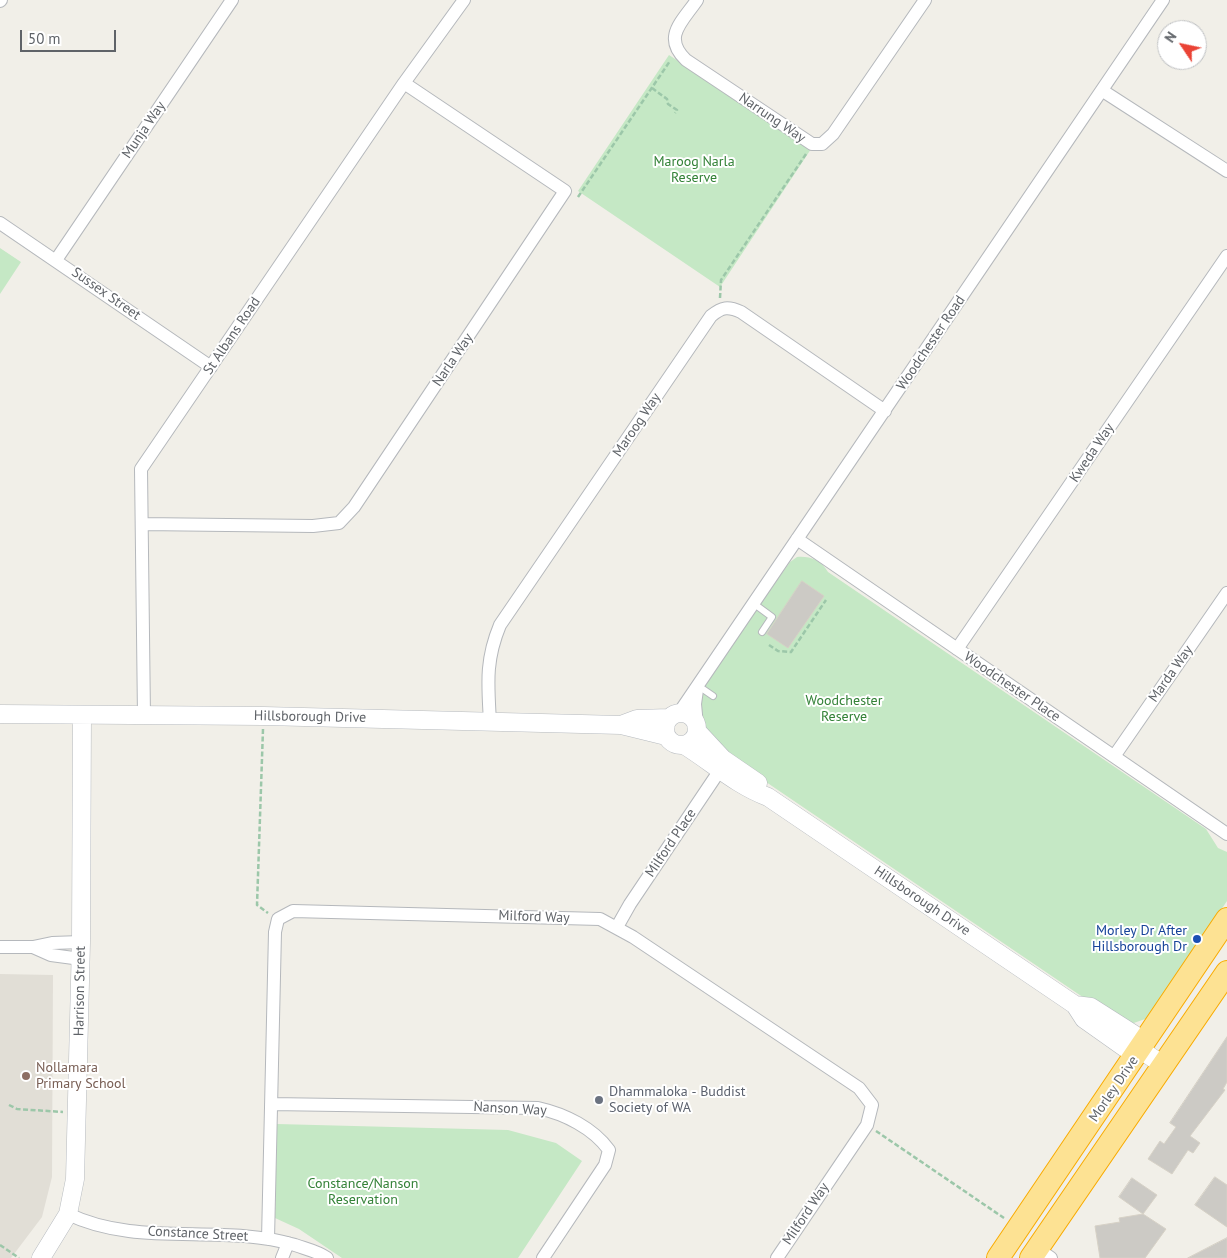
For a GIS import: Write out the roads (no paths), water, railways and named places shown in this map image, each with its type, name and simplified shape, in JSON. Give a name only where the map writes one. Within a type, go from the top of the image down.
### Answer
[{"type":"highway","name":"Morley Drive","points":[[998,1258],[1141,1050],[1227,919]]},
{"type":"highway","name":"Morley Drive","points":[[1040,1255],[1163,1065],[1227,972]]},
{"type":"street","name":"Munja Way","points":[[56,260],[232,0]]},
{"type":"street","name":"St Albans Road","points":[[144,717],[141,468],[404,84],[464,0]]},
{"type":"street","name":"Narrung Way","points":[[697,0],[675,32],[674,44],[677,51],[686,60],[812,144],[822,144],[833,134],[926,0]]},
{"type":"street","name":"Woodchester Road","points":[[674,715],[697,685],[885,411],[1163,0]]},
{"type":"street","name":"Narla Way","points":[[142,524],[313,526],[338,523],[354,508],[565,190],[404,84]]},
{"type":"street","points":[[1102,91],[1227,171]]},
{"type":"street","name":"Sussex Street","points":[[0,223],[211,367]]},
{"type":"street","name":"Kweda Way","points":[[957,649],[1227,256]]},
{"type":"street","name":"Maroog Way","points":[[490,722],[488,663],[492,644],[500,625],[705,324],[719,309],[729,307],[741,312],[885,411]]},
{"type":"street","name":"Woodchester Place","points":[[797,539],[1227,834]]},
{"type":"street","name":"Marda Way","points":[[1115,756],[1227,593]]},
{"type":"street","points":[[697,685],[695,704],[697,728],[692,742],[684,745],[671,742],[666,736],[665,724],[674,715],[691,716],[697,728]]},
{"type":"street","name":"Hillsborough Drive","points":[[0,714],[144,717],[264,716],[621,725],[666,736]]},
{"type":"street","name":"Harrison Street","points":[[41,1258],[68,1214],[75,1180],[81,950],[82,715]]},
{"type":"street","name":"Hillsborough Drive","points":[[621,725],[637,719],[674,715]]},
{"type":"street","name":"Hillsborough Drive","points":[[697,728],[723,766]]},
{"type":"street","name":"Hillsborough Drive","points":[[684,745],[723,766],[750,790],[768,798],[1075,1005],[1084,1019],[1126,1048],[1141,1050],[1163,1065]]},
{"type":"street","name":"Milford Place","points":[[617,927],[630,904],[723,766]]},
{"type":"street","name":"Milford Way","points":[[271,1104],[275,932],[278,919],[293,911],[600,919],[617,927],[859,1088],[872,1105],[867,1125],[777,1258]]},
{"type":"street","points":[[0,947],[33,947],[52,943],[81,950]]},
{"type":"street","points":[[268,1238],[271,1104]]},
{"type":"street","name":"Nanson Way","points":[[271,1104],[538,1108],[561,1113],[600,1138],[609,1150],[605,1165],[544,1258]]},
{"type":"street","name":"Constance Street","points":[[68,1214],[78,1219],[122,1230],[268,1238],[318,1252],[326,1258]]},
{"type":"street","points":[[282,1258],[288,1243]]},
{"type":"lane","points":[[753,603],[772,617],[762,632]]},
{"type":"lane","points":[[697,685],[712,696]]},
{"type":"place","name":"Morley Dr After Hillsborough Dr","points":[[1197,939]]},
{"type":"place","name":"Nollamara Primary School","points":[[26,1076]]},
{"type":"place","name":"Dhammaloka - Buddist Society of WA","points":[[599,1100]]},
{"type":"park label","name":"Maroog Narla Reserve","points":[[694,170]]},
{"type":"park label","name":"Woodchester Reserve","points":[[844,710]]},
{"type":"park label","name":"Constance/Nanson Reservation","points":[[363,1192]]}]
